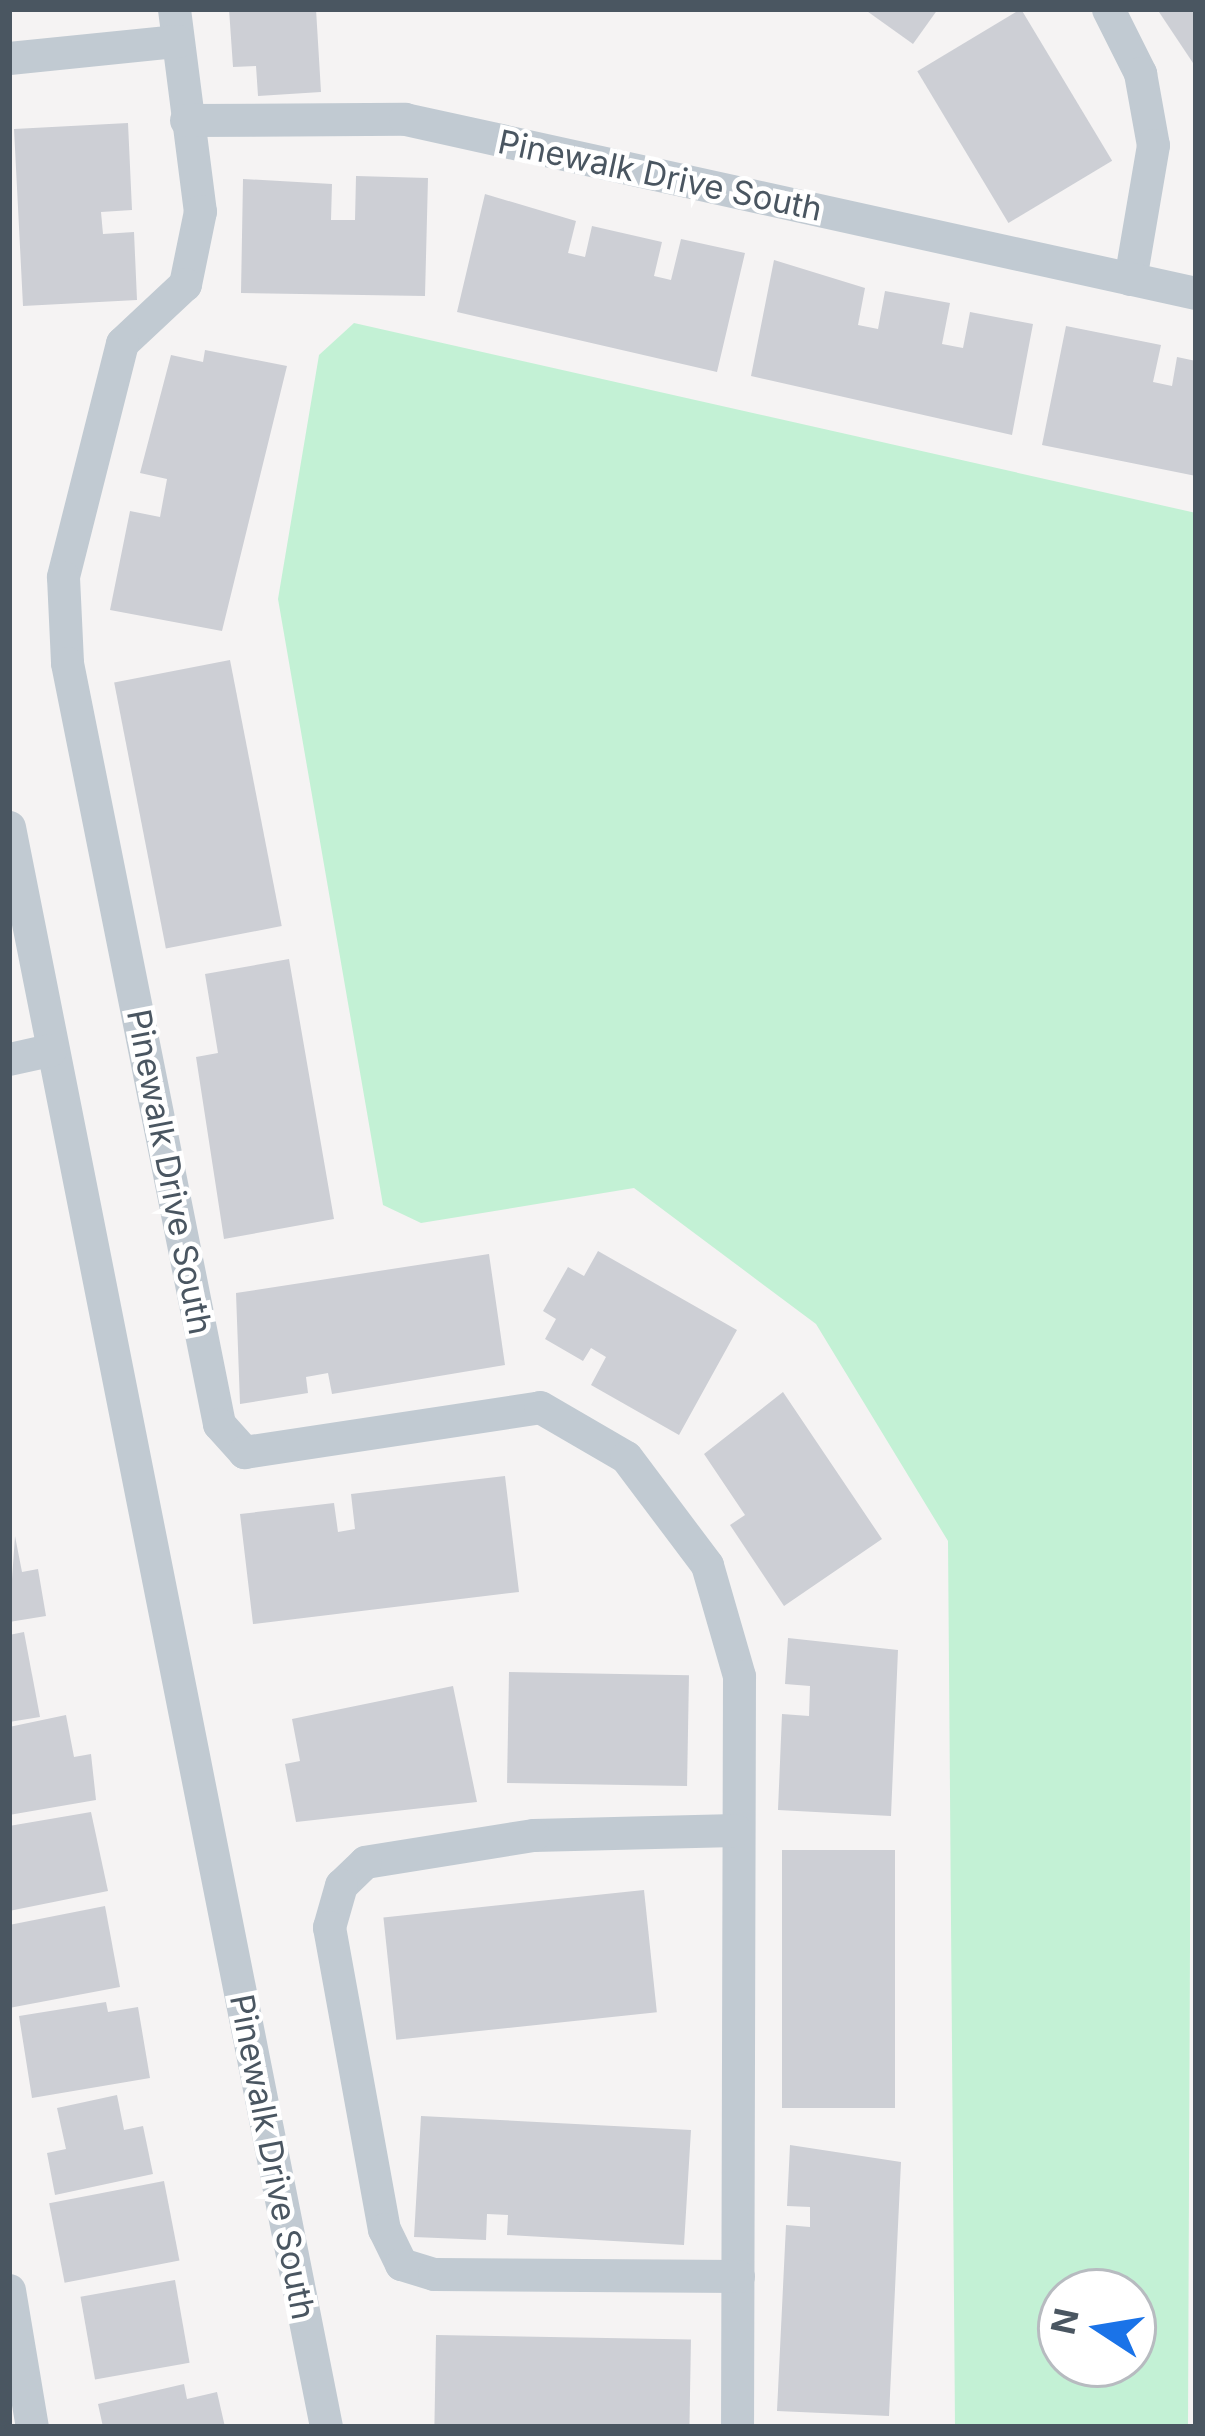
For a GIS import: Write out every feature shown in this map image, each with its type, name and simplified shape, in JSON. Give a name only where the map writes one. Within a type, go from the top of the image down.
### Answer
[{"type":"street","points":[[1108,9],[1140,73],[1153,145],[1130,279]]},
{"type":"street","name":"Pinewalk Drive South","points":[[9,58],[176,25],[200,211],[184,284],[122,343],[63,577],[67,663],[219,1424],[244,1452],[540,1407],[626,1457],[682,1524],[728,1624],[740,1676],[735,1830],[737,2427]]},
{"type":"street","name":"Pinewalk Drive South","points":[[185,120],[405,119],[1196,293]]},
{"type":"street","name":"Pinewalk Drive South","points":[[9,827],[326,2427]]},
{"type":"street","points":[[9,1060],[50,1050]]},
{"type":"street","points":[[735,1830],[533,1835],[364,1862],[341,1885],[328,1927],[384,2229],[401,2264],[434,2274],[738,2276]]},
{"type":"street","points":[[9,2290],[32,2427]]},
{"type":"green space","points":[[354,323],[1196,513],[1188,2427],[955,2427],[948,1541],[816,1324],[634,1188],[421,1223],[383,1205],[278,599],[319,355]]},
{"type":"building","points":[[229,9],[316,9],[321,92],[258,96],[256,66],[233,67]]},
{"type":"building","points":[[864,9],[938,9],[913,44]]},
{"type":"building","points":[[1021,9],[1112,161],[1008,223],[917,71]]},
{"type":"building","points":[[1157,9],[1196,9],[1196,61],[1193,63]]},
{"type":"building","points":[[128,123],[132,210],[101,212],[103,234],[134,232],[137,300],[23,306],[14,129]]},
{"type":"building","points":[[356,176],[428,178],[425,296],[241,293],[243,179],[332,184],[331,220],[355,220]]},
{"type":"building","points":[[485,194],[576,221],[568,253],[585,257],[592,226],[662,242],[654,276],[671,280],[681,239],[745,253],[717,372],[457,312]]},
{"type":"building","points":[[774,260],[865,288],[858,325],[878,329],[885,291],[950,303],[942,344],[963,348],[970,312],[1033,324],[1012,435],[751,376]]},
{"type":"building","points":[[1066,326],[1161,345],[1153,382],[1172,386],[1177,357],[1196,361],[1196,476],[1042,445]]},
{"type":"building","points":[[205,350],[287,366],[222,631],[110,610],[130,511],[160,517],[167,479],[140,473],[171,355],[203,362]]},
{"type":"building","points":[[230,660],[282,926],[166,949],[114,683]]},
{"type":"building","points":[[289,959],[334,1219],[224,1239],[196,1057],[218,1053],[205,974]]},
{"type":"building","points":[[598,1251],[737,1330],[679,1435],[591,1385],[606,1357],[591,1348],[583,1361],[545,1339],[556,1319],[543,1311],[568,1267],[584,1276]]},
{"type":"building","points":[[489,1254],[505,1365],[332,1394],[328,1373],[306,1377],[308,1393],[240,1404],[236,1293]]},
{"type":"building","points":[[783,1392],[882,1539],[784,1606],[730,1525],[745,1515],[704,1454]]},
{"type":"building","points":[[505,1476],[519,1592],[253,1624],[240,1514],[334,1503],[338,1532],[355,1529],[351,1494]]},
{"type":"building","points":[[15,1536],[22,1572],[38,1569],[46,1616],[9,1622]]},
{"type":"building","points":[[24,1632],[40,1717],[9,1722],[9,1635]]},
{"type":"building","points":[[788,1638],[898,1650],[891,1816],[778,1810],[782,1714],[809,1716],[810,1686],[785,1684]]},
{"type":"building","points":[[509,1672],[689,1675],[687,1786],[507,1783]]},
{"type":"building","points":[[453,1686],[477,1802],[296,1822],[285,1764],[300,1761],[292,1719]]},
{"type":"building","points":[[66,1715],[74,1757],[91,1754],[96,1800],[9,1815],[9,1727]]},
{"type":"building","points":[[91,1812],[108,1891],[9,1911],[9,1826]]},
{"type":"building","points":[[782,1850],[895,1850],[895,2108],[782,2108]]},
{"type":"building","points":[[644,1890],[657,2012],[396,2040],[383,1917]]},
{"type":"building","points":[[105,1906],[120,1987],[9,2008],[9,1925]]},
{"type":"building","points":[[106,2002],[108,2012],[138,2007],[150,2078],[32,2098],[19,2016]]},
{"type":"building","points":[[117,2095],[124,2130],[143,2126],[153,2174],[55,2195],[47,2153],[66,2149],[57,2108]]},
{"type":"building","points":[[421,2116],[691,2130],[684,2245],[507,2235],[508,2215],[487,2214],[486,2240],[414,2237]]},
{"type":"building","points":[[790,2145],[901,2162],[889,2416],[777,2411],[786,2225],[810,2227],[810,2207],[787,2206]]},
{"type":"building","points":[[164,2181],[179,2261],[65,2283],[49,2203]]},
{"type":"building","points":[[175,2280],[190,2363],[95,2379],[80,2297]]},
{"type":"building","points":[[436,2335],[691,2339],[689,2427],[434,2427]]},
{"type":"building","points":[[184,2384],[187,2399],[217,2392],[225,2427],[103,2427],[98,2404]]}]
